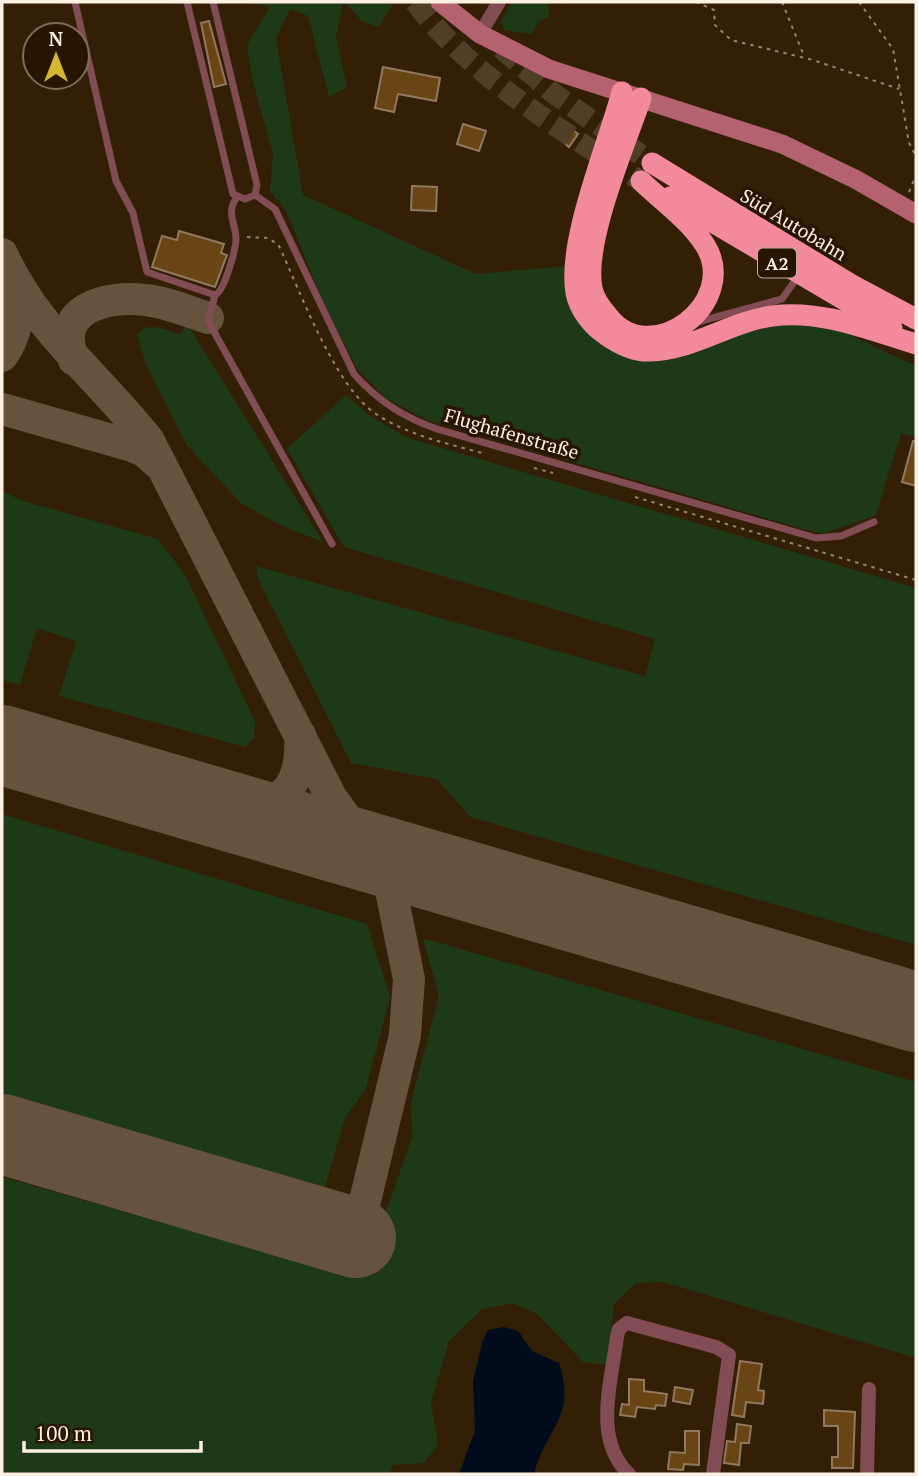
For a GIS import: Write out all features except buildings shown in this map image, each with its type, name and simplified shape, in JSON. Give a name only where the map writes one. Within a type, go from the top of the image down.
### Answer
[{"type":"highway","points":[[631,95],[597,232],[591,265],[592,290],[614,324],[631,334],[667,335],[686,325],[702,309],[713,273],[706,247],[646,172]]},
{"type":"highway","points":[[631,95],[582,230],[575,277],[581,305],[600,331],[630,348],[666,350],[744,323],[772,316],[804,315],[831,318],[916,343]]},
{"type":"highway","name":"A2","points":[[646,172],[799,275],[916,343]]},
{"type":"highway","name":"Süd Autobahn","points":[[646,172],[916,319]]},
{"type":"main road","points":[[440,2],[480,34],[549,69],[782,144],[910,210]]},
{"type":"street","points":[[480,34],[499,2]]},
{"type":"street","points":[[629,1474],[618,1464],[607,1439],[619,1329],[627,1323],[716,1347],[729,1355],[713,1474]]},
{"type":"street","points":[[867,1474],[869,1389]]},
{"type":"lane","points":[[75,2],[116,181],[134,213],[148,272],[215,295]]},
{"type":"lane","points":[[187,2],[212,115],[236,198],[230,209],[236,240],[223,289],[215,295],[208,321],[332,544]]},
{"type":"lane","points":[[214,2],[257,185],[255,195],[245,200],[236,198]]},
{"type":"lane","name":"Flughafenstraße","points":[[255,195],[275,209],[354,374],[373,395],[405,416],[437,429],[816,538],[841,536],[874,522]]},
{"type":"lane","points":[[686,325],[782,299],[799,275]]},
{"type":"path","points":[[696,2],[714,10],[715,25],[731,40],[806,57],[899,89]]},
{"type":"path","points":[[782,2],[806,57]]},
{"type":"path","points":[[859,2],[893,49],[909,143],[916,156]]},
{"type":"path","points":[[910,210],[916,175]]},
{"type":"path","points":[[236,240],[259,235],[279,246],[345,381],[374,413],[419,436],[492,456]]},
{"type":"path","points":[[530,467],[554,474]]},
{"type":"path","points":[[625,494],[916,580]]},
{"type":"green space","points":[[248,2],[343,2],[336,37],[347,87],[329,97],[308,16],[290,9],[276,39],[303,195],[476,274],[568,266],[618,352],[772,324],[806,323],[839,330],[916,366],[916,437],[901,433],[876,515],[822,534],[427,420],[387,399],[357,369],[322,299],[286,211],[270,191],[273,154],[252,78],[247,45],[270,7]]},
{"type":"green space","points":[[344,2],[394,2],[379,27],[363,22]]},
{"type":"green space","points":[[512,2],[548,2],[549,17],[538,22],[532,34],[504,30],[501,21]]},
{"type":"green space","points":[[186,322],[323,542],[280,525],[241,503],[186,444],[147,367],[137,335],[152,327],[181,335]]},
{"type":"green space","points":[[346,395],[373,418],[408,438],[916,588],[916,945],[470,817],[437,779],[351,763],[258,579],[256,566],[645,676],[655,639],[344,547],[287,449]]},
{"type":"green space","points":[[2,491],[23,501],[158,539],[185,575],[255,721],[254,738],[245,747],[59,696],[76,641],[37,628],[20,685],[2,680]]},
{"type":"green space","points":[[2,814],[367,924],[390,997],[366,1088],[345,1118],[324,1190],[2,1095]]},
{"type":"green space","points":[[423,938],[916,1082],[916,1358],[663,1282],[636,1283],[614,1304],[607,1365],[583,1362],[537,1314],[512,1303],[482,1309],[449,1341],[431,1403],[438,1445],[424,1463],[392,1465],[390,1474],[2,1474],[2,1177],[357,1278],[370,1258],[412,1137],[411,1103],[439,996]]},
{"type":"water","points":[[504,1327],[518,1331],[532,1351],[559,1363],[564,1382],[562,1410],[534,1474],[459,1474],[475,1431],[473,1381],[482,1343],[488,1330]]},
{"type":"taxiway","points":[[2,254],[16,281],[50,330],[149,441],[331,797],[348,821],[390,858]]},
{"type":"taxiway","points":[[2,356],[16,321],[17,302],[13,283]]},
{"type":"taxiway","points":[[74,360],[69,343],[70,328],[77,317],[100,303],[130,299],[153,301],[208,318]]},
{"type":"taxiway","points":[[2,409],[129,445],[144,451],[160,465]]},
{"type":"taxiway","points":[[232,812],[264,805],[286,792],[298,769],[300,735]]},
{"type":"taxiway","points":[[356,1238],[405,1035],[409,979],[384,856]]},
{"type":"runway","points":[[2,745],[916,1012]]},
{"type":"runway","points":[[2,1134],[356,1238]]},
{"type":"tunnel","points":[[415,2],[463,54],[520,101],[641,181]]},
{"type":"tunnel","points":[[501,48],[553,93],[652,163]]}]
